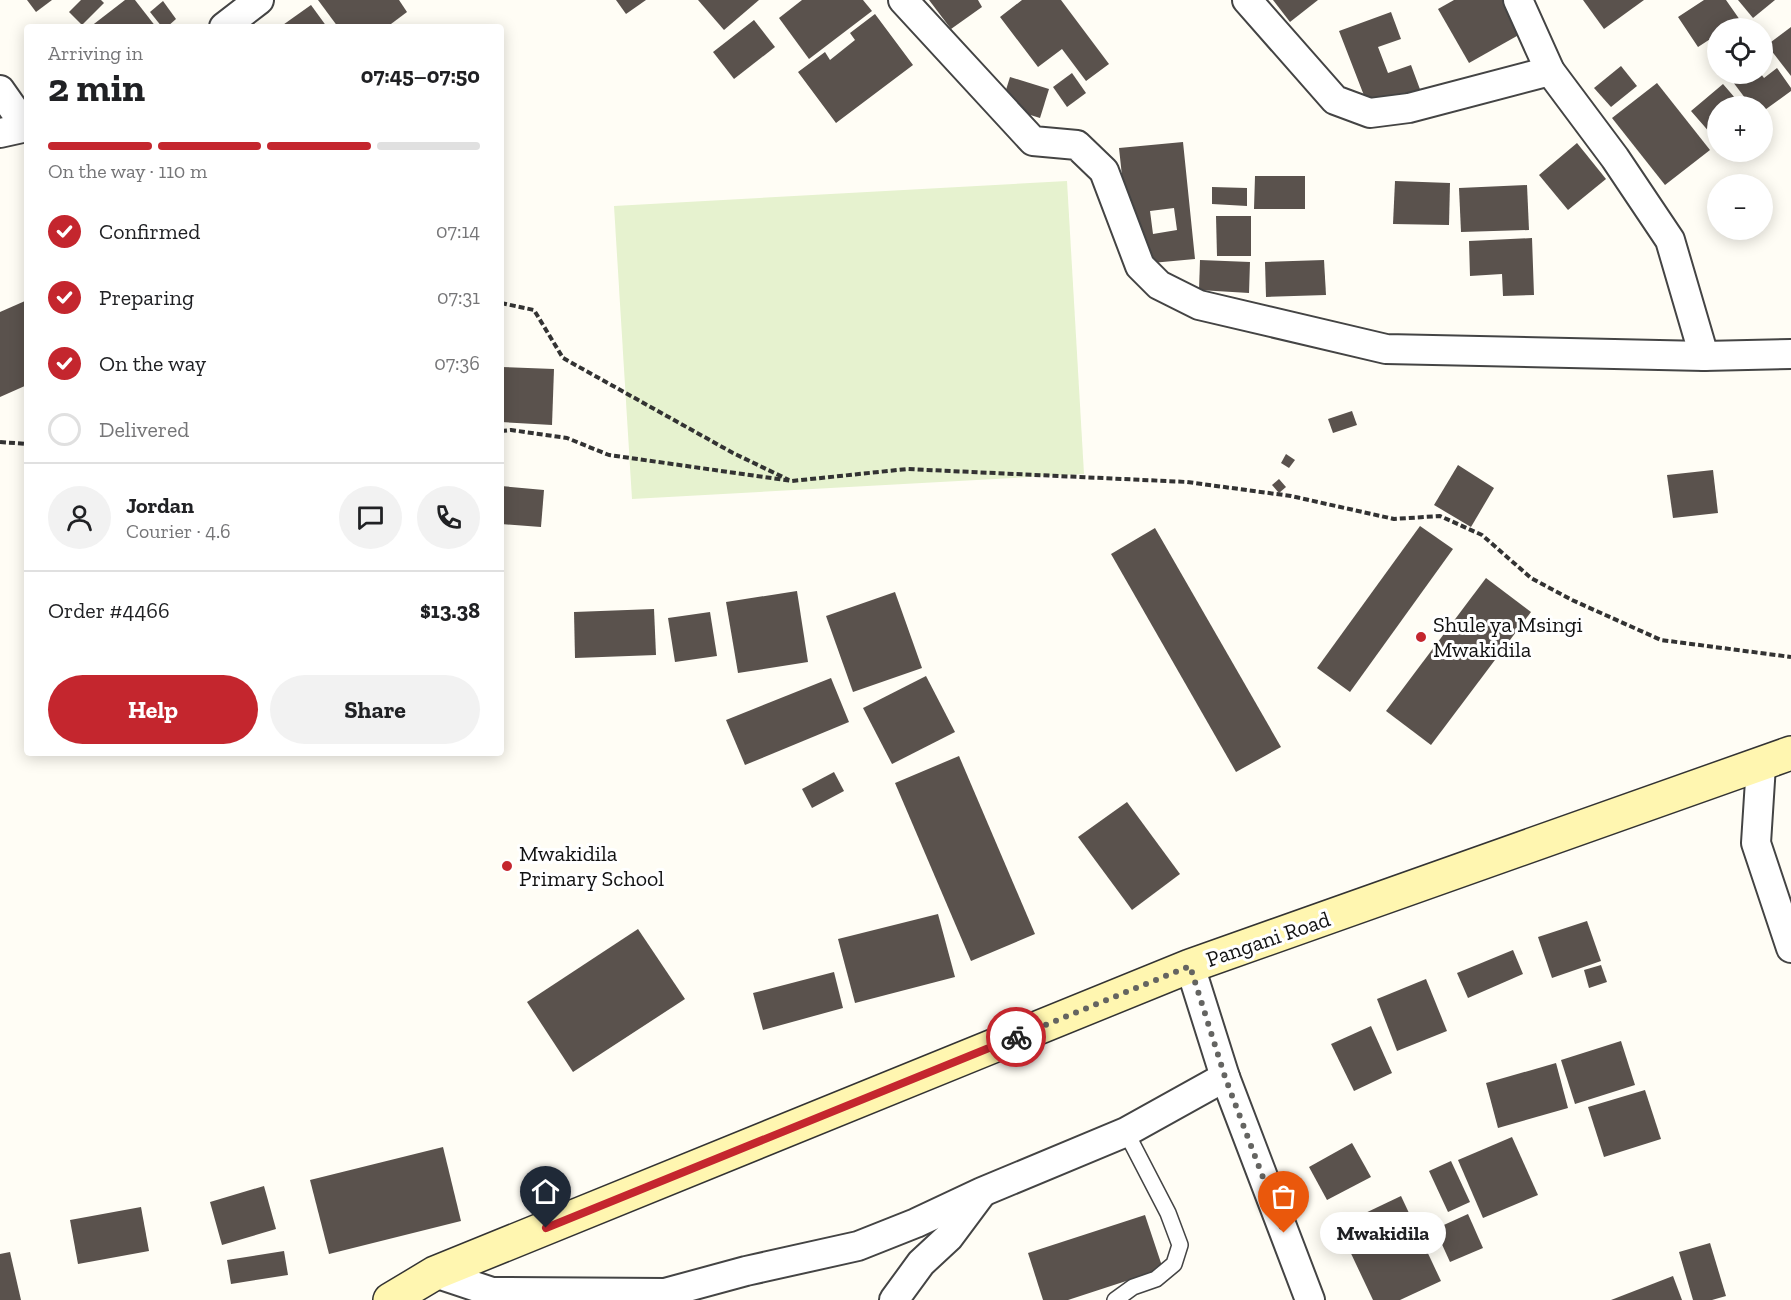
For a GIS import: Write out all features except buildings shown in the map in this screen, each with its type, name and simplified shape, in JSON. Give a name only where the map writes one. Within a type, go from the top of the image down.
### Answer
[{"type":"main road","name":"Pangani Road","points":[[390,1300],[435,1273],[1190,966],[1791,753]]},
{"type":"street","points":[[228,24],[259,0]]},
{"type":"street","points":[[903,0],[1033,141],[1077,145],[1104,171],[1140,266],[1159,285],[1198,305],[1386,349],[1704,356],[1791,354]]},
{"type":"street","points":[[1247,0],[1335,100],[1370,113],[1409,108],[1550,71]]},
{"type":"street","points":[[1518,0],[1550,71],[1616,158],[1670,240],[1704,356]]},
{"type":"street","points":[[0,90],[24,123]]},
{"type":"street","points":[[0,133],[24,128]]},
{"type":"street","points":[[1761,765],[1756,843],[1791,948]]},
{"type":"street","points":[[1190,966],[1225,1077],[1310,1300]]},
{"type":"street","points":[[435,1273],[492,1292],[665,1293],[746,1271],[858,1246],[1126,1132],[1225,1077]]},
{"type":"street","points":[[894,1300],[921,1263],[949,1237],[982,1192]]},
{"type":"lane","points":[[1115,1300],[1133,1287],[1156,1279],[1174,1264],[1180,1245],[1168,1214],[1126,1132]]},
{"type":"path","points":[[504,304],[534,310],[563,358],[733,453],[792,481]]},
{"type":"path","points":[[504,431],[567,438],[609,455],[792,481],[907,469],[1187,482],[1291,496],[1394,519],[1440,516],[1482,536],[1531,578],[1572,600],[1661,640],[1791,657]]},
{"type":"path","points":[[0,442],[24,444]]},
{"type":"green space","points":[[1067,181],[1084,474],[632,499],[614,206]]},
{"type":"way so far","points":[[1016,1037],[1190,966],[1225,1077],[1284,1233]]},
{"type":"place","name":"Shule ya Msingi Mwakidila","points":[[1421,637]]},
{"type":"place","name":"Mwakidila Primary School","points":[[507,866]]},
{"type":"place","name":"Mwakidila","points":[[1284,1233]]},
{"type":"route","points":[[546,1228],[1016,1037]]}]
